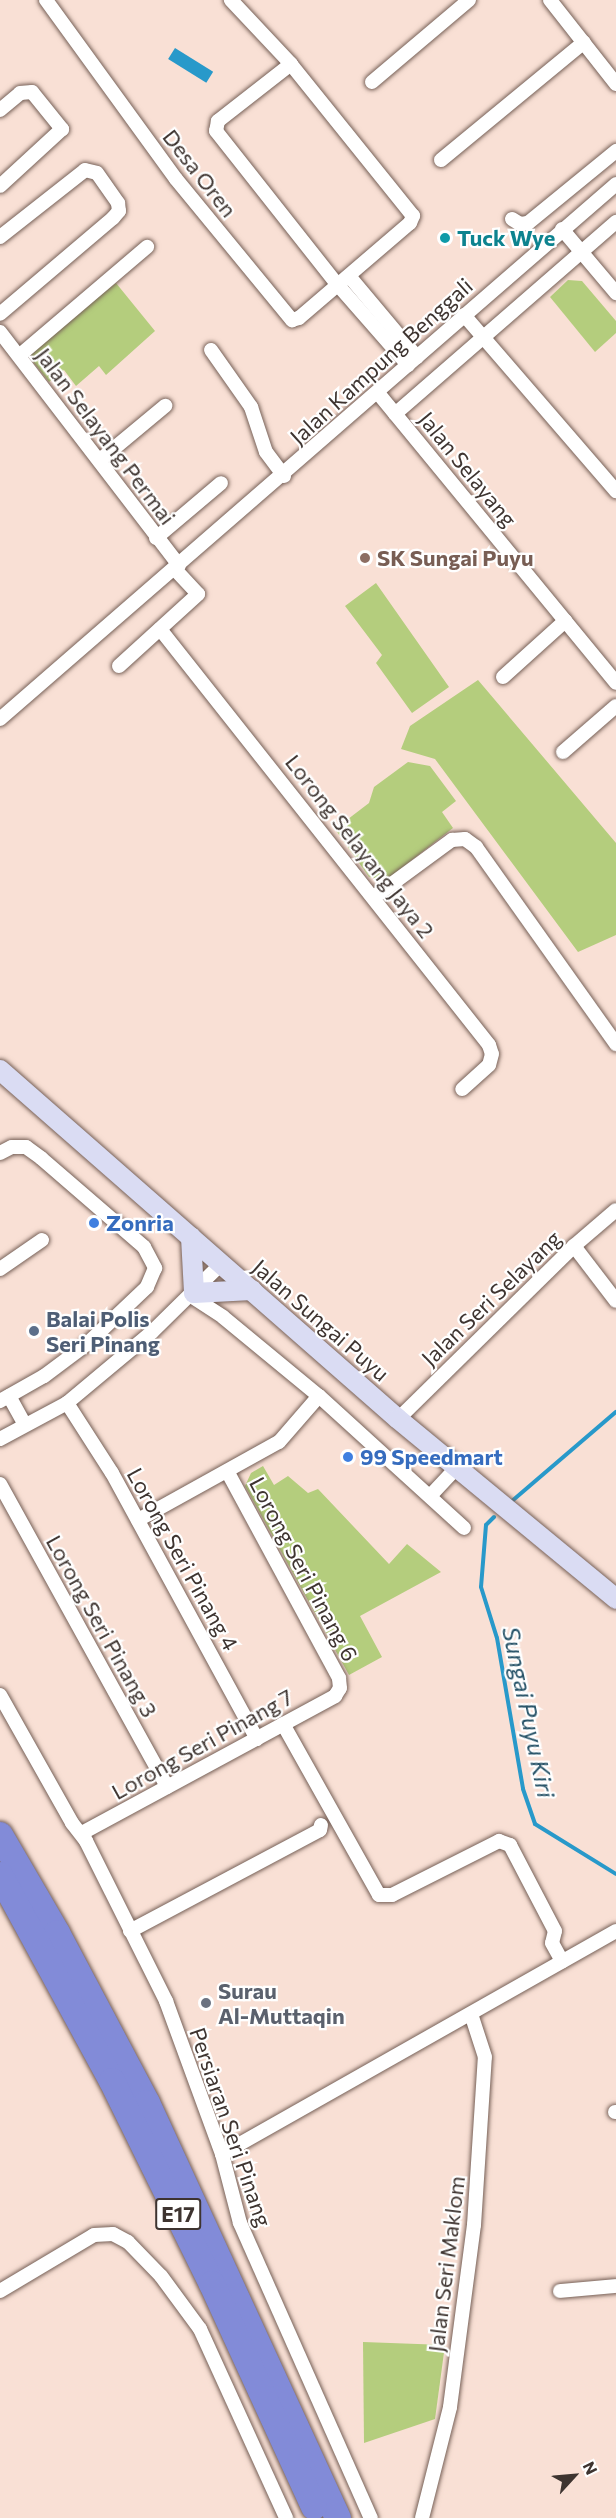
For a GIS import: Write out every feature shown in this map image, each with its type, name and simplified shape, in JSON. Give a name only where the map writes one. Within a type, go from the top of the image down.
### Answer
[{"type":"highway","name":"E17","points":[[2,1836],[57,1933],[147,2103],[338,2518]]},
{"type":"highway","name":"E17","points":[[0,1875],[112,2080],[212,2284],[319,2518]]},
{"type":"main road","name":"Jalan Sungai Puyu","points":[[0,1070],[398,1419],[616,1599]]},
{"type":"main road","points":[[191,1237],[193,1294],[252,1290]]},
{"type":"street","name":"Desa Oren","points":[[46,0],[176,179],[286,316],[299,318],[410,223],[413,216],[291,64],[231,0]]},
{"type":"street","points":[[372,82],[469,0]]},
{"type":"street","points":[[550,0],[616,84]]},
{"type":"street","points":[[441,160],[584,42]]},
{"type":"street","name":"Desa Oren","points":[[291,64],[218,121],[216,131],[413,361]]},
{"type":"street","points":[[0,110],[20,93],[32,92],[62,129],[0,186]]},
{"type":"street","points":[[513,219],[520,224],[528,223],[616,151]]},
{"type":"street","points":[[0,237],[85,170],[97,173],[119,211],[0,314]]},
{"type":"street","name":"Jalan Kampung Benggali","points":[[2,713],[284,476],[464,315],[616,184]]},
{"type":"street","points":[[395,414],[616,222]]},
{"type":"street","points":[[562,229],[616,293]]},
{"type":"street","points":[[20,355],[147,247]]},
{"type":"street","points":[[464,315],[616,491]]},
{"type":"street","name":"Jalan Selayang Permai","points":[[0,332],[100,460],[177,567]]},
{"type":"street","points":[[212,350],[251,407],[266,452],[284,476]]},
{"type":"street","name":"Jalan Selayang","points":[[378,393],[616,683]]},
{"type":"street","points":[[100,460],[165,406]]},
{"type":"street","points":[[156,538],[221,483]]},
{"type":"street","points":[[119,666],[198,594],[177,567]]},
{"type":"street","points":[[503,677],[565,621]]},
{"type":"street","name":"Lorong Selayang Jaya 2","points":[[160,629],[489,1045],[489,1065],[462,1089]]},
{"type":"street","points":[[563,752],[616,706]]},
{"type":"street","points":[[374,897],[452,840],[465,839],[483,857],[616,1044]]},
{"type":"street","points":[[6,1150],[26,1147],[63,1175],[153,1258],[153,1277],[125,1308],[78,1350],[5,1398],[25,1425]]},
{"type":"street","name":"Jalan Seri Selayang","points":[[398,1419],[574,1246],[616,1210]]},
{"type":"street","points":[[0,1269],[42,1240]]},
{"type":"street","points":[[574,1246],[616,1301]]},
{"type":"street","points":[[0,1439],[67,1403],[193,1294],[221,1264]]},
{"type":"street","points":[[193,1294],[319,1396],[431,1495],[464,1528]]},
{"type":"street","points":[[138,1520],[288,1436],[319,1396]]},
{"type":"street","name":"Lorong Seri Pinang 4","points":[[67,1403],[79,1417],[138,1520],[257,1739]]},
{"type":"street","points":[[431,1495],[456,1468]]},
{"type":"street","name":"Lorong Seri Pinang 6","points":[[227,1471],[339,1678],[340,1688]]},
{"type":"street","name":"Lorong Seri Pinang 3","points":[[0,1484],[167,1787]]},
{"type":"street","name":"Lorong Seri Pinang 7","points":[[82,1833],[335,1696],[340,1688]]},
{"type":"street","name":"Persiaran Seri Pinang","points":[[0,1695],[72,1823],[82,1833],[165,2001],[222,2154],[240,2223],[371,2518]]},
{"type":"street","points":[[283,1724],[379,1895],[392,1895],[499,1841],[510,1845],[520,1864],[555,1931],[552,1942],[562,1961]]},
{"type":"street","points":[[130,1930],[320,1830],[321,1826]]},
{"type":"street","points":[[222,2154],[616,1931]]},
{"type":"street","name":"Jalan Seri Maklom","points":[[422,2518],[450,2407],[474,2225],[485,2057],[471,2014]]},
{"type":"street","points":[[0,2291],[94,2235],[113,2234],[128,2242],[160,2276],[200,2329],[286,2518]]},
{"type":"street","points":[[560,2291],[616,2286]]},
{"type":"green space","points":[[568,280],[582,281],[616,321],[616,333],[595,352],[550,297]]},
{"type":"green space","points":[[116,283],[155,331],[106,375],[99,366],[76,386],[64,370],[49,382],[30,358],[33,348]]},
{"type":"green space","points":[[376,583],[449,687],[412,713],[376,663],[382,655],[345,606]]},
{"type":"green space","points":[[478,680],[616,843],[616,935],[578,952],[435,759],[401,749],[410,726]]},
{"type":"green space","points":[[408,762],[430,766],[456,801],[442,812],[453,828],[386,880],[369,877],[335,829],[369,803],[374,787]]},
{"type":"green space","points":[[263,1466],[274,1485],[288,1476],[308,1493],[318,1489],[389,1564],[407,1544],[441,1572],[360,1616],[382,1657],[349,1675],[245,1486],[251,1473]]},
{"type":"green space","points":[[363,2342],[445,2345],[435,2419],[364,2443]]},
{"type":"water","points":[[175,48],[213,72],[206,83],[168,59]]},
{"type":"waterway","points":[[512,1501],[616,1412]]},
{"type":"waterway","name":"Sungai Puyu Kiri","points":[[494,1517],[486,1525],[481,1587],[497,1638],[523,1789],[535,1824],[616,1874]]},
{"type":"place","name":"Tuck Wye","points":[[445,238]]},
{"type":"place","name":"SK Sungai Puyu","points":[[365,558]]},
{"type":"place","name":"Zonria","points":[[94,1223]]},
{"type":"place","name":"Balai Polis Seri Pinang","points":[[34,1331]]},
{"type":"place","name":"99 Speedmart","points":[[348,1457]]},
{"type":"place","name":"Surau Al-Muttaqin","points":[[206,2003]]}]
